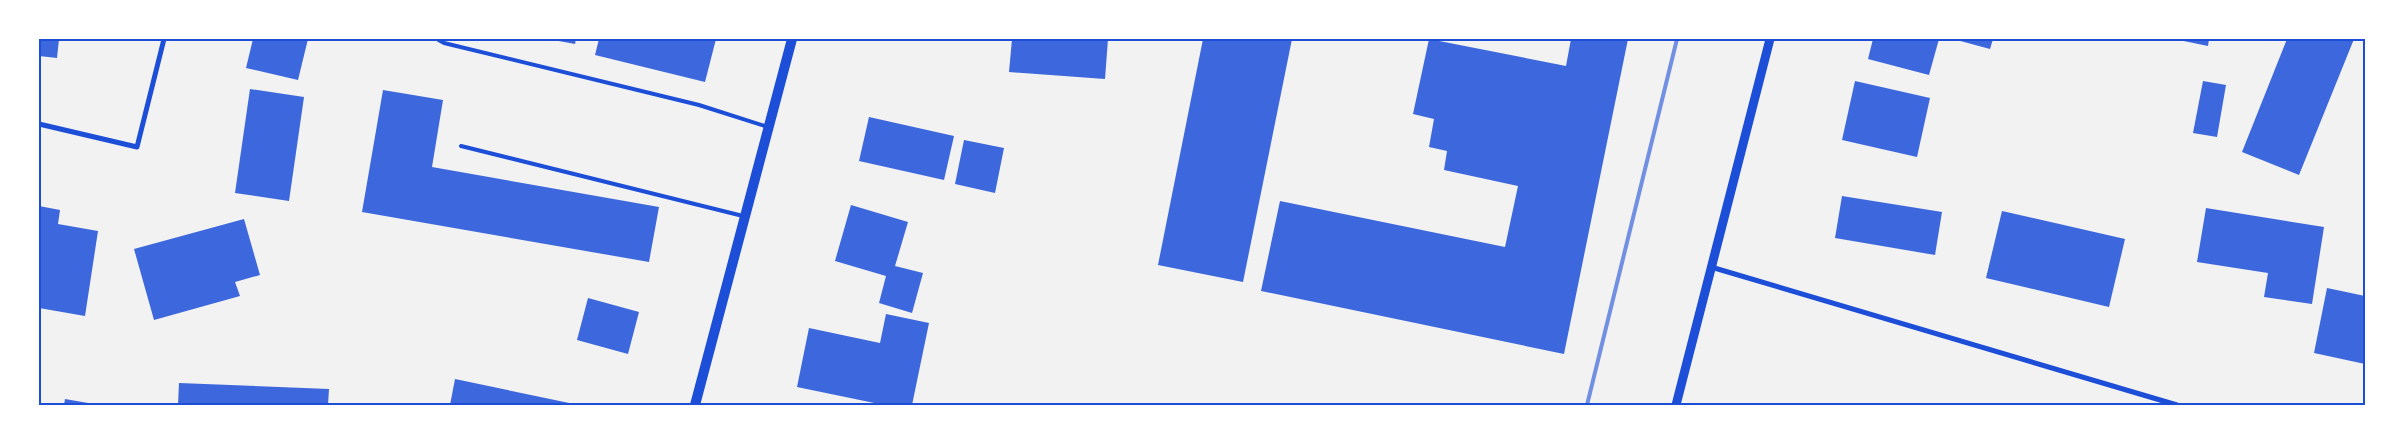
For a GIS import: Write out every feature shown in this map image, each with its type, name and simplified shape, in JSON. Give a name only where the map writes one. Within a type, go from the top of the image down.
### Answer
[{"type":"main road","points":[[695,405],[792,39]]},
{"type":"street","points":[[39,124],[137,147],[164,39]]},
{"type":"street","points":[[1676,405],[1770,39]]},
{"type":"street","points":[[1711,268],[2177,405]]},
{"type":"lane","points":[[437,39],[444,43],[699,105],[769,128]]},
{"type":"lane","points":[[461,146],[745,216]]},
{"type":"building","points":[[39,39],[59,39],[57,58],[39,56]]},
{"type":"building","points":[[253,39],[308,39],[298,80],[246,68]]},
{"type":"building","points":[[548,39],[576,39],[575,44]]},
{"type":"building","points":[[599,39],[716,39],[705,82],[595,55]]},
{"type":"building","points":[[1012,39],[1108,39],[1105,79],[1009,72]]},
{"type":"building","points":[[1203,39],[1292,39],[1243,282],[1158,265]]},
{"type":"building","points":[[1429,39],[1566,66],[1571,39],[1628,39],[1564,354],[1261,291],[1280,201],[1505,247],[1518,186],[1444,170],[1447,151],[1429,147],[1434,119],[1413,114]]},
{"type":"building","points":[[1873,39],[1939,39],[1929,75],[1868,59]]},
{"type":"building","points":[[1953,39],[1993,39],[1990,49]]},
{"type":"building","points":[[2174,39],[2209,39],[2208,46]]},
{"type":"building","points":[[2287,39],[2354,39],[2299,175],[2242,152]]},
{"type":"building","points":[[1855,81],[1930,98],[1917,157],[1842,140]]},
{"type":"building","points":[[2203,81],[2226,85],[2217,137],[2193,133]]},
{"type":"building","points":[[250,89],[304,97],[289,201],[235,193]]},
{"type":"building","points":[[383,90],[443,100],[432,167],[659,207],[649,262],[362,212]]},
{"type":"building","points":[[869,117],[954,136],[944,180],[859,161]]},
{"type":"building","points":[[964,140],[1004,148],[995,193],[955,184]]},
{"type":"building","points":[[1842,196],[1942,212],[1935,255],[1835,238]]},
{"type":"building","points":[[851,205],[908,222],[895,266],[923,273],[912,313],[879,303],[886,276],[835,261]]},
{"type":"building","points":[[39,206],[60,210],[58,224],[98,231],[85,316],[39,308]]},
{"type":"building","points":[[2206,208],[2324,227],[2312,304],[2264,297],[2268,273],[2197,262]]},
{"type":"building","points":[[2002,211],[2125,239],[2109,307],[1986,278]]},
{"type":"building","points":[[244,219],[260,275],[235,282],[240,296],[154,320],[134,249]]},
{"type":"building","points":[[2327,288],[2365,296],[2365,364],[2314,353]]},
{"type":"building","points":[[588,298],[639,312],[628,354],[577,340]]},
{"type":"building","points":[[886,314],[929,323],[912,405],[884,405],[797,387],[809,328],[880,343]]},
{"type":"building","points":[[455,379],[574,404],[574,405],[450,405]]},
{"type":"building","points":[[179,383],[329,389],[328,405],[178,405]]},
{"type":"building","points":[[65,399],[94,404],[94,405],[64,405]]},
{"type":"railway","points":[[1587,405],[1677,39]]}]
